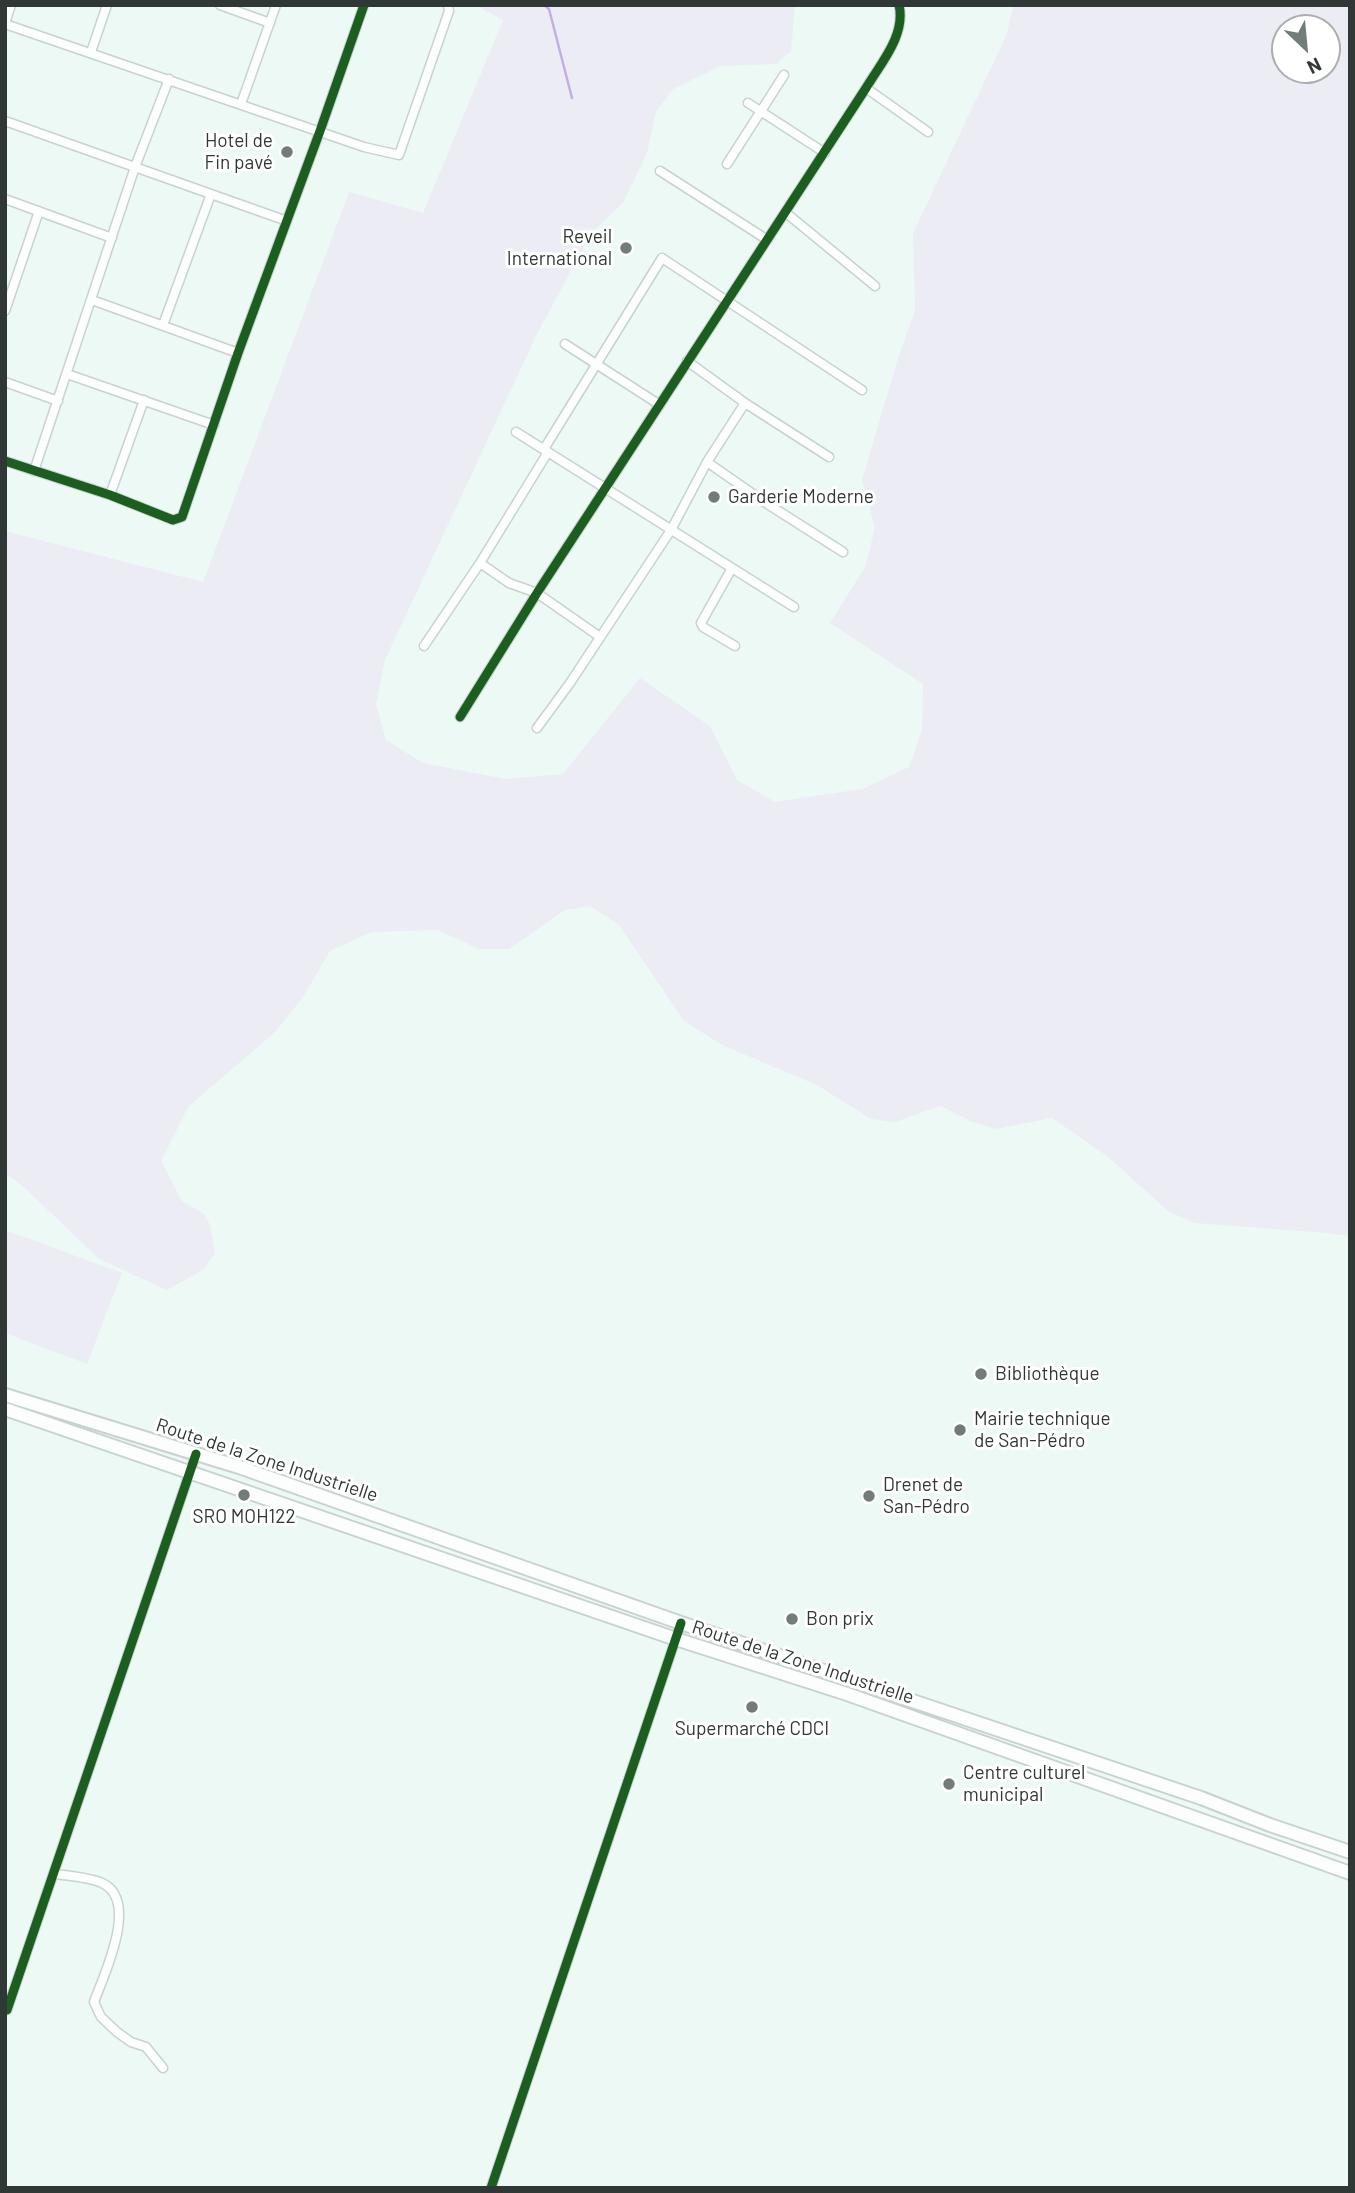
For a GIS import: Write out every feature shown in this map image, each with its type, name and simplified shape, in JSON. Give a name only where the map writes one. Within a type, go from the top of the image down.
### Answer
[{"type":"main road","name":"Route de la Zone Industrielle","points":[[5,1395],[239,1467],[681,1623],[1201,1798],[1350,1852]]},
{"type":"main road","name":"Route de la Zone Industrielle","points":[[5,1409],[676,1639],[847,1694],[1350,1873]]},
{"type":"street","points":[[10,5],[5,23],[364,147],[395,155],[401,153],[449,11],[448,5]]},
{"type":"street","points":[[92,52],[107,5]]},
{"type":"street","points":[[220,5],[270,23]]},
{"type":"street","points":[[241,104],[276,5]]},
{"type":"street","points":[[5,461],[110,495],[173,520],[182,517],[238,353],[364,5]]},
{"type":"street","points":[[460,717],[604,488],[866,88],[898,32],[901,20],[899,5]]},
{"type":"street","points":[[727,164],[784,75]]},
{"type":"street","points":[[34,471],[135,167],[169,79]]},
{"type":"street","points":[[866,88],[928,132]]},
{"type":"street","points":[[748,103],[825,153]]},
{"type":"street","points":[[5,121],[287,221]]},
{"type":"street","points":[[660,171],[766,239]]},
{"type":"street","points":[[163,325],[211,194]]},
{"type":"street","points":[[5,199],[112,238]]},
{"type":"street","points":[[5,311],[39,211]]},
{"type":"street","points":[[785,212],[876,286]]},
{"type":"street","points":[[424,646],[480,563],[596,365],[663,258],[862,390]]},
{"type":"street","points":[[92,299],[238,353]]},
{"type":"street","points":[[565,344],[660,405]]},
{"type":"street","points":[[687,361],[745,403],[829,457]]},
{"type":"street","points":[[67,374],[214,425]]},
{"type":"street","points":[[5,382],[58,401]]},
{"type":"street","points":[[110,495],[144,400]]},
{"type":"street","points":[[537,727],[671,530],[707,462],[745,403]]},
{"type":"street","points":[[516,432],[794,607]]},
{"type":"street","points":[[707,462],[843,552]]},
{"type":"street","points":[[480,563],[509,583],[537,593],[600,637]]},
{"type":"street","points":[[732,568],[701,624],[735,646]]},
{"type":"street","points":[[7,2010],[196,1454]]},
{"type":"street","points":[[491,2188],[681,1623]]},
{"type":"street","points":[[55,1874],[103,1884],[116,1895],[121,1922],[94,2002],[101,2017],[131,2042],[146,2048],[163,2068]]},
{"type":"shaded area","points":[[475,5],[795,5],[791,51],[776,64],[721,66],[673,89],[656,112],[647,153],[623,203],[592,232],[536,336],[385,660],[376,704],[386,740],[423,763],[506,779],[563,774],[640,678],[710,726],[737,780],[775,802],[862,789],[909,767],[922,730],[923,684],[830,623],[865,567],[875,528],[862,480],[915,310],[913,233],[1006,36],[1014,5],[1350,5],[1350,1236],[1194,1223],[1168,1211],[1107,1156],[1052,1118],[996,1129],[972,1122],[940,1106],[895,1122],[871,1119],[817,1085],[722,1045],[684,1021],[619,925],[590,906],[565,910],[509,949],[479,949],[438,930],[372,932],[330,951],[303,997],[276,1031],[188,1107],[161,1161],[182,1201],[204,1214],[210,1225],[215,1253],[203,1270],[167,1290],[99,1259],[25,1188],[5,1173],[5,531],[203,582],[349,192],[423,213],[503,20]]},
{"type":"shaded area","points":[[5,1230],[122,1273],[87,1364],[5,1333]]},
{"type":"waterway","points":[[544,5],[549,9],[572,98]]},
{"type":"cycle path","points":[[5,461],[110,495],[173,520],[182,517],[238,353],[364,5]]},
{"type":"cycle path","points":[[460,717],[537,593],[885,59],[899,27],[899,5]]},
{"type":"cycle path","points":[[7,2010],[196,1454]]},
{"type":"cycle path","points":[[491,2188],[681,1623]]},
{"type":"place","name":"Hotel de Fin pavé","points":[[287,152]]},
{"type":"place","name":"Reveil International","points":[[626,248]]},
{"type":"place","name":"Garderie Moderne","points":[[714,497]]},
{"type":"place","name":"Bibliothèque","points":[[981,1374]]},
{"type":"place","name":"Mairie technique de San-Pédro","points":[[960,1430]]},
{"type":"place","name":"SRO MOH122","points":[[244,1495]]},
{"type":"place","name":"Drenet de San-Pédro","points":[[869,1496]]},
{"type":"place","name":"Bon prix","points":[[792,1619]]},
{"type":"place","name":"Supermarché CDCI","points":[[752,1707]]},
{"type":"place","name":"Centre culturel municipal","points":[[949,1784]]}]
